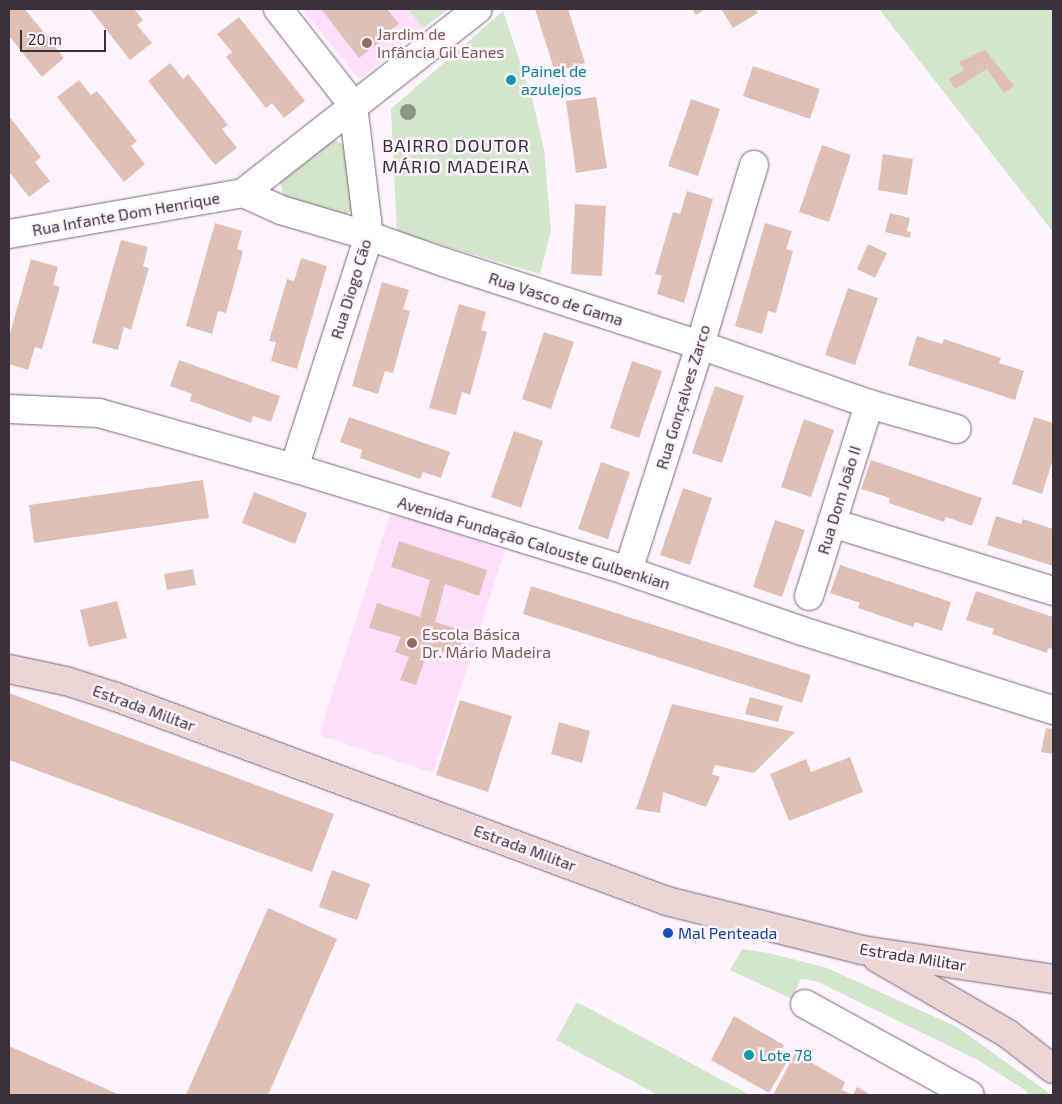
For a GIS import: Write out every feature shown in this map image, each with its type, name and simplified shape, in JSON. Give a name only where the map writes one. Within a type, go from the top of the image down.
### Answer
[{"type":"street","points":[[278,9],[353,105]]},
{"type":"street","points":[[243,194],[353,105],[478,9]]},
{"type":"street","name":"Rua Diogo Cão","points":[[294,468],[369,236],[353,105]]},
{"type":"street","name":"Rua Gonçalves Zarco","points":[[628,571],[700,345],[754,165]]},
{"type":"street","name":"Rua Infante Dom Henrique","points":[[9,234],[243,194]]},
{"type":"street","name":"Rua Vasco de Gama","points":[[243,194],[281,210],[369,236],[455,266],[700,345],[869,404],[957,429]]},
{"type":"street","name":"Rua Dom João II","points":[[809,596],[869,404]]},
{"type":"street","name":"Avenida Fundação Calouste Gulbenkian","points":[[9,409],[100,413],[294,468],[628,571],[799,630],[1053,710]]},
{"type":"street","points":[[832,522],[1053,591]]},
{"type":"street","name":"Estrada Militar","points":[[9,669],[66,681],[116,697],[667,901],[862,950],[1053,979]]},
{"type":"street","points":[[862,950],[993,1025],[1053,1069]]},
{"type":"street","points":[[805,1004],[970,1095]]},
{"type":"shaded area","name":"Jardim de Infância Gil Eanes","points":[[302,9],[408,9],[423,28],[363,77],[358,78]]},
{"type":"shaded area","name":"Escola Básica Dr. Mário Madeira","points":[[391,511],[505,551],[433,773],[319,735]]},
{"type":"green space","points":[[408,9],[449,9],[423,28]]},
{"type":"green space","points":[[879,9],[1053,9],[1053,232]]},
{"type":"green space","points":[[503,11],[532,98],[544,150],[551,230],[540,274],[397,232],[391,109]]},
{"type":"green space","points":[[331,139],[341,143],[348,151],[352,210],[343,216],[290,202],[283,193],[280,182],[283,174]]},
{"type":"green space","points":[[742,949],[769,953],[827,968],[957,1027],[1052,1095],[1030,1095],[978,1060],[816,981],[801,979],[792,999],[730,970]]},
{"type":"green space","points":[[577,1002],[750,1095],[658,1095],[556,1040]]},
{"type":"building","points":[[9,9],[25,9],[64,58],[42,77],[9,36]]},
{"type":"building","points":[[90,9],[134,9],[143,20],[137,25],[152,43],[130,60]]},
{"type":"building","points":[[321,9],[387,9],[399,24],[383,35],[385,38],[359,58]]},
{"type":"building","points":[[535,9],[568,9],[585,63],[555,72]]},
{"type":"building","points":[[692,9],[705,9],[696,15]]},
{"type":"building","points":[[721,9],[755,9],[758,13],[733,28]]},
{"type":"building","points":[[239,17],[305,101],[284,118],[272,103],[266,108],[226,57],[232,52],[217,34]]},
{"type":"building","points":[[985,50],[1014,86],[1004,93],[987,69],[955,89],[949,79],[964,70],[959,62]]},
{"type":"building","points":[[170,63],[183,79],[188,74],[228,125],[222,129],[237,148],[215,165],[148,81]]},
{"type":"building","points":[[753,66],[820,89],[810,119],[743,96]]},
{"type":"building","points":[[79,80],[91,95],[97,91],[137,141],[131,146],[145,164],[124,182],[57,97]]},
{"type":"building","points":[[596,97],[607,168],[576,173],[566,101]]},
{"type":"building","points":[[691,99],[720,109],[698,176],[668,166]]},
{"type":"building","points":[[9,116],[41,157],[35,162],[50,181],[29,197],[9,172]]},
{"type":"building","points":[[822,145],[851,155],[829,222],[799,212]]},
{"type":"building","points":[[883,154],[913,159],[907,195],[878,190]]},
{"type":"building","points":[[687,191],[713,199],[684,303],[657,294],[662,276],[655,274],[673,212],[680,214]]},
{"type":"building","points":[[575,204],[606,206],[602,276],[571,274]]},
{"type":"building","points":[[890,213],[910,218],[907,231],[911,232],[910,238],[885,232]]},
{"type":"building","points":[[215,223],[242,231],[237,249],[243,251],[226,313],[218,311],[212,334],[186,326]]},
{"type":"building","points":[[765,223],[792,231],[786,249],[793,251],[776,313],[768,311],[762,334],[735,326]]},
{"type":"building","points":[[121,240],[148,247],[143,266],[149,268],[131,330],[124,327],[118,350],[92,343]]},
{"type":"building","points":[[868,244],[887,253],[875,278],[857,269]]},
{"type":"building","points":[[301,258],[327,266],[297,369],[271,361],[276,342],[269,341],[287,279],[294,281]]},
{"type":"building","points":[[31,259],[58,267],[53,285],[60,287],[42,349],[35,347],[28,370],[9,364],[9,337]]},
{"type":"building","points":[[382,282],[409,290],[403,309],[410,311],[393,373],[385,371],[378,394],[352,386]]},
{"type":"building","points":[[848,288],[878,298],[855,365],[825,355]]},
{"type":"building","points":[[459,304],[486,312],[481,330],[487,332],[470,395],[462,392],[456,415],[429,408]]},
{"type":"building","points":[[544,332],[574,342],[551,409],[522,399]]},
{"type":"building","points":[[917,336],[942,344],[944,339],[1001,358],[999,363],[1024,371],[1015,400],[908,365]]},
{"type":"building","points":[[179,360],[280,396],[271,422],[253,416],[251,423],[190,401],[192,394],[170,386]]},
{"type":"building","points":[[632,361],[662,371],[639,438],[610,428]]},
{"type":"building","points":[[715,386],[744,396],[722,463],[692,453]]},
{"type":"building","points":[[349,417],[450,452],[441,478],[423,472],[420,479],[360,458],[362,450],[340,442]]},
{"type":"building","points":[[1034,417],[1053,423],[1053,459],[1042,494],[1012,484]]},
{"type":"building","points":[[804,419],[834,430],[811,497],[781,487]]},
{"type":"building","points":[[514,431],[543,441],[521,508],[491,497]]},
{"type":"building","points":[[871,460],[982,498],[972,526],[946,517],[944,522],[889,503],[890,498],[861,489]]},
{"type":"building","points":[[601,462],[630,472],[608,539],[578,529]]},
{"type":"building","points":[[203,480],[209,518],[34,543],[29,505]]},
{"type":"building","points":[[683,488],[712,498],[690,565],[660,555]]},
{"type":"building","points":[[254,492],[307,513],[295,544],[242,523]]},
{"type":"building","points":[[996,516],[1021,524],[1023,519],[1053,529],[1053,566],[987,545]]},
{"type":"building","points":[[775,520],[805,530],[782,597],[753,587]]},
{"type":"building","points":[[399,541],[487,570],[479,596],[445,584],[435,622],[465,631],[457,657],[429,647],[416,685],[400,680],[409,657],[395,652],[401,637],[369,628],[377,603],[420,617],[430,580],[391,567]]},
{"type":"building","points":[[840,565],[951,602],[942,631],[915,622],[913,627],[858,608],[860,603],[830,593]]},
{"type":"building","points":[[193,569],[196,585],[167,590],[164,574]]},
{"type":"building","points":[[531,586],[811,675],[802,703],[523,614]]},
{"type":"building","points":[[976,591],[1053,617],[1053,649],[1048,648],[1047,653],[992,634],[994,629],[966,620]]},
{"type":"building","points":[[117,601],[127,638],[89,647],[80,610]]},
{"type":"building","points":[[9,693],[334,814],[312,872],[9,760]]},
{"type":"building","points":[[750,697],[783,706],[778,722],[745,714]]},
{"type":"building","points":[[460,700],[512,716],[488,792],[436,775]]},
{"type":"building","points":[[672,704],[795,732],[754,773],[715,765],[712,774],[720,777],[706,807],[663,792],[660,813],[636,809]]},
{"type":"building","points":[[559,722],[590,731],[582,763],[551,754]]},
{"type":"building","points":[[1046,728],[1053,729],[1053,754],[1041,752]]},
{"type":"building","points":[[850,757],[863,792],[789,821],[770,774],[806,759],[811,772]]},
{"type":"building","points":[[332,870],[370,884],[357,920],[319,907]]},
{"type":"building","points":[[268,908],[337,939],[268,1095],[186,1095]]},
{"type":"building","name":"Lote 78","points":[[734,1016],[784,1045],[780,1053],[789,1058],[769,1093],[711,1060]]},
{"type":"building","points":[[9,1046],[120,1095],[9,1095]]},
{"type":"building","points":[[795,1053],[845,1082],[842,1090],[853,1095],[773,1095]]},
{"type":"building","points":[[857,1087],[871,1095],[853,1095]]},
{"type":"place","name":"Jardim de Infância Gil Eanes","points":[[367,43]]},
{"type":"place","name":"Painel de azulejos","points":[[511,80]]},
{"type":"place","name":"Escola Básica Dr. Mário Madeira","points":[[412,643]]},
{"type":"place","name":"Mal Penteada","points":[[668,933]]},
{"type":"place","name":"Lote 78","points":[[749,1055]]},
{"type":"district","name":"BAIRRO DOUTOR MÁRIO MADEIRA","points":[[456,156]]}]
